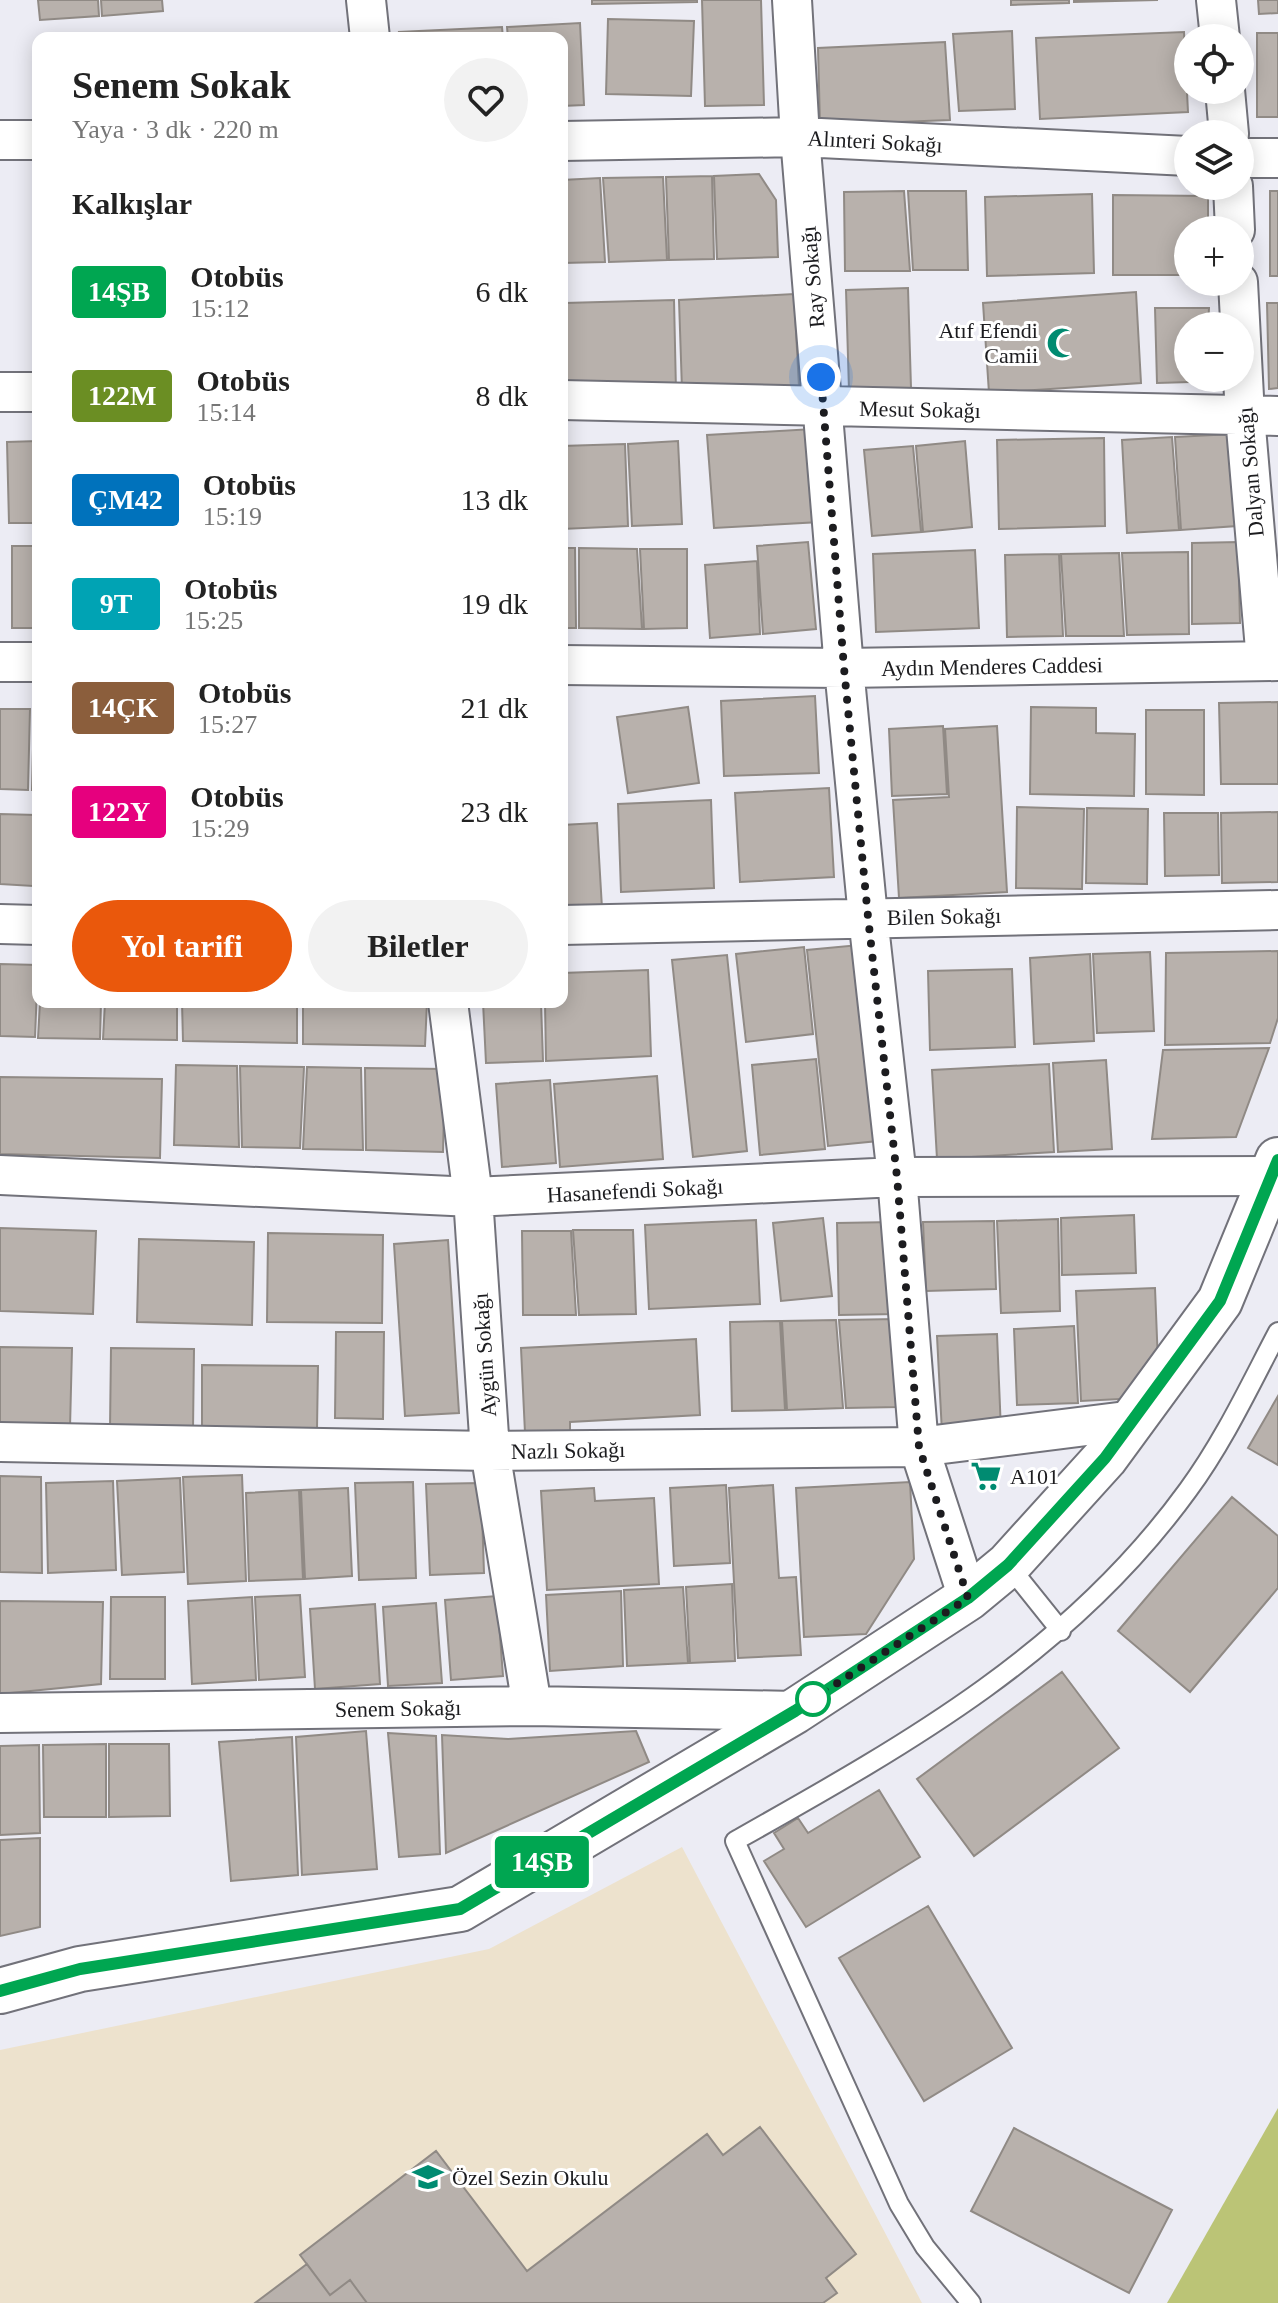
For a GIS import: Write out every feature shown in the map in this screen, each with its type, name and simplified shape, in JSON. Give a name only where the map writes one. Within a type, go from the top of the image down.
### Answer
[{"type":"street","points":[[366,0],[369,32]]},
{"type":"street","name":"Ray Sokağı","points":[[792,0],[800,137],[844,668],[897,1177],[919,1447],[968,1598]]},
{"type":"street","points":[[1216,0],[1219,24]]},
{"type":"street","name":"Alınteri Sokağı","points":[[568,141],[800,137],[1174,155]]},
{"type":"street","points":[[0,140],[32,140]]},
{"type":"street","points":[[1254,158],[1278,158]]},
{"type":"street","name":"Dalyan Sokağı","points":[[1240,296],[1261,416],[1272,661]]},
{"type":"street","points":[[0,392],[32,392]]},
{"type":"street","name":"Mesut Sokağı","points":[[568,400],[1261,416]]},
{"type":"street","name":"Aydın Menderes Caddesi","points":[[568,665],[844,668],[1272,661]]},
{"type":"street","points":[[0,662],[32,662]]},
{"type":"street","name":"Bilen Sokağı","points":[[568,925],[1278,910]]},
{"type":"street","points":[[0,924],[32,925]]},
{"type":"street","name":"Aygün Sokağı","points":[[449,1008],[473,1197],[490,1451],[532,1706]]},
{"type":"street","points":[[0,1991],[80,1969],[460,1909],[795,1711],[968,1598],[1008,1565],[1105,1458],[1220,1301],[1274,1168]]},
{"type":"street","name":"Hasanefendi Sokağı","points":[[0,1175],[473,1197],[897,1177],[1274,1168]]},
{"type":"street","name":"Nazlı Sokağı","points":[[0,1442],[490,1451],[919,1447],[1134,1420]]},
{"type":"street","name":"Senem Sokağı","points":[[0,1713],[532,1706],[795,1711]]},
{"type":"lane","points":[[971,2303],[925,2247],[899,2204],[735,1841],[939,1722],[1061,1631],[1113,1582],[1189,1489],[1217,1448],[1278,1332]]},
{"type":"lane","points":[[1008,1565],[1061,1631]]},
{"type":"shaded area","name":"Özel Sezin Okulu","points":[[682,1847],[922,2303],[0,2303],[0,2050],[489,1949]]},
{"type":"green space","points":[[1278,2108],[1278,2303],[1167,2303]]},
{"type":"building","points":[[38,0],[98,0],[99,16],[40,20]]},
{"type":"building","points":[[101,0],[162,0],[163,11],[102,16]]},
{"type":"building","points":[[592,0],[697,0],[697,2],[592,4]]},
{"type":"building","points":[[702,0],[761,0],[764,105],[705,106]]},
{"type":"building","points":[[1011,0],[1069,0],[1069,3],[1011,5]]},
{"type":"building","points":[[1074,0],[1158,0],[1074,2]]},
{"type":"building","points":[[1258,0],[1278,0],[1278,13],[1259,14]]},
{"type":"building","points":[[608,19],[694,21],[691,96],[606,94]]},
{"type":"building","points":[[580,23],[584,105],[568,106],[568,32],[507,32],[507,27]]},
{"type":"building","points":[[502,27],[502,32],[399,32]]},
{"type":"building","points":[[1012,31],[1015,109],[959,111],[953,34]]},
{"type":"building","points":[[1174,32],[1174,104],[1188,104],[1188,112],[1040,119],[1036,38]]},
{"type":"building","points":[[1257,33],[1278,33],[1278,117],[1257,117]]},
{"type":"building","points":[[945,42],[950,120],[820,125],[818,48]]},
{"type":"building","points":[[759,174],[776,200],[778,257],[717,259],[714,176]]},
{"type":"building","points":[[712,176],[714,259],[669,260],[666,177]]},
{"type":"building","points":[[663,177],[667,260],[609,262],[603,178]]},
{"type":"building","points":[[600,178],[605,262],[568,263],[568,180]]},
{"type":"building","points":[[904,191],[910,271],[845,271],[844,192]]},
{"type":"building","points":[[908,191],[966,191],[968,270],[913,270]]},
{"type":"building","points":[[1270,191],[1278,191],[1278,276],[1270,276]]},
{"type":"building","points":[[1092,194],[1094,273],[987,276],[985,197]]},
{"type":"building","points":[[1113,195],[1174,196],[1174,200],[1208,200],[1208,216],[1174,216],[1174,275],[1113,275]]},
{"type":"building","points":[[908,288],[911,388],[849,390],[846,290]]},
{"type":"building","name":"Atıf Efendi Camii","points":[[1136,292],[1141,383],[989,393],[983,303]]},
{"type":"building","points":[[794,294],[799,387],[682,390],[679,300]]},
{"type":"building","points":[[674,300],[676,391],[568,394],[568,303]]},
{"type":"building","points":[[1267,303],[1278,303],[1278,388],[1269,389]]},
{"type":"building","points":[[1155,308],[1209,308],[1209,312],[1174,312],[1174,382],[1157,383]]},
{"type":"building","points":[[813,429],[820,522],[714,528],[707,435]]},
{"type":"building","points":[[1233,434],[1237,526],[1181,530],[1175,437]]},
{"type":"building","points":[[1172,437],[1179,530],[1127,533],[1122,440]]},
{"type":"building","points":[[1104,438],[1105,526],[999,529],[997,440]]},
{"type":"building","points":[[32,441],[32,523],[9,523],[7,442]]},
{"type":"building","points":[[678,441],[682,524],[632,526],[628,444]]},
{"type":"building","points":[[965,441],[972,527],[923,532],[916,446]]},
{"type":"building","points":[[625,444],[628,526],[568,529],[568,446]]},
{"type":"building","points":[[913,446],[921,532],[872,536],[864,450]]},
{"type":"building","points":[[808,542],[816,629],[763,634],[757,546]]},
{"type":"building","points":[[1238,542],[1240,623],[1192,624],[1192,543]]},
{"type":"building","points":[[12,546],[32,546],[32,628],[12,628]]},
{"type":"building","points":[[568,548],[575,548],[576,628],[568,628]]},
{"type":"building","points":[[579,548],[637,549],[642,629],[579,628]]},
{"type":"building","points":[[640,549],[687,549],[687,628],[644,629]]},
{"type":"building","points":[[975,550],[979,628],[876,632],[873,554]]},
{"type":"building","points":[[1188,552],[1189,634],[1127,635],[1122,553]]},
{"type":"building","points":[[1119,553],[1124,636],[1066,636],[1061,554]]},
{"type":"building","points":[[1059,554],[1063,636],[1007,637],[1005,555]]},
{"type":"building","points":[[757,561],[760,634],[710,638],[705,565]]},
{"type":"building","points":[[815,696],[819,773],[724,776],[721,701]]},
{"type":"building","points":[[1278,702],[1278,784],[1221,784],[1219,703]]},
{"type":"building","points":[[688,707],[699,783],[628,793],[617,717]]},
{"type":"building","points":[[1031,707],[1096,708],[1096,733],[1135,734],[1134,796],[1030,794]]},
{"type":"building","points":[[0,709],[30,709],[28,790],[0,789]]},
{"type":"building","points":[[1146,710],[1204,710],[1204,795],[1146,794]]},
{"type":"building","points":[[943,726],[947,794],[892,796],[889,729]]},
{"type":"building","points":[[997,726],[1007,892],[899,898],[893,800],[949,797],[945,729]]},
{"type":"building","points":[[829,788],[834,877],[740,882],[735,793]]},
{"type":"building","points":[[711,800],[714,888],[621,892],[618,804]]},
{"type":"building","points":[[1017,807],[1084,809],[1082,889],[1016,888]]},
{"type":"building","points":[[1087,808],[1148,809],[1147,884],[1086,883]]},
{"type":"building","points":[[1278,812],[1278,882],[1222,883],[1221,813]]},
{"type":"building","points":[[1164,813],[1218,813],[1219,875],[1165,876]]},
{"type":"building","points":[[0,814],[32,815],[32,886],[0,884]]},
{"type":"building","points":[[597,823],[602,908],[568,910],[568,825]]},
{"type":"building","points":[[859,945],[878,1141],[828,1146],[807,950]]},
{"type":"building","points":[[804,947],[813,1034],[746,1042],[736,954]]},
{"type":"building","points":[[1278,951],[1278,1018],[1270,1043],[1165,1045],[1166,953]]},
{"type":"building","points":[[1150,952],[1154,1031],[1097,1033],[1093,954]]},
{"type":"building","points":[[1090,954],[1094,1041],[1034,1044],[1030,958]]},
{"type":"building","points":[[727,955],[747,1151],[693,1157],[672,960]]},
{"type":"building","points":[[0,964],[32,965],[32,1008],[36,1008],[35,1037],[0,1036]]},
{"type":"building","points":[[1012,969],[1015,1047],[930,1050],[928,971]]},
{"type":"building","points":[[648,970],[651,1056],[546,1061],[545,1008],[568,1008],[568,973]]},
{"type":"building","points":[[40,1008],[101,1008],[100,1039],[38,1038]]},
{"type":"building","points":[[105,1008],[177,1008],[177,1040],[103,1039]]},
{"type":"building","points":[[182,1008],[297,1008],[297,1043],[183,1041]]},
{"type":"building","points":[[303,1008],[427,1008],[425,1046],[303,1044]]},
{"type":"building","points":[[483,1008],[541,1008],[543,1061],[486,1063]]},
{"type":"building","points":[[1269,1048],[1236,1137],[1152,1139],[1163,1050]]},
{"type":"building","points":[[816,1059],[825,1149],[760,1155],[752,1065]]},
{"type":"building","points":[[1106,1060],[1112,1149],[1058,1152],[1053,1063]]},
{"type":"building","points":[[1049,1064],[1054,1152],[937,1159],[932,1070]]},
{"type":"building","points":[[176,1065],[237,1066],[239,1147],[174,1145]]},
{"type":"building","points":[[240,1066],[304,1067],[300,1148],[242,1147]]},
{"type":"building","points":[[307,1067],[361,1068],[363,1150],[303,1149]]},
{"type":"building","points":[[365,1068],[445,1069],[443,1152],[366,1150]]},
{"type":"building","points":[[657,1076],[663,1159],[560,1167],[554,1084]]},
{"type":"building","points":[[0,1077],[162,1079],[160,1158],[0,1154]]},
{"type":"building","points":[[550,1080],[556,1163],[502,1167],[496,1084]]},
{"type":"building","points":[[1134,1215],[1136,1273],[1062,1275],[1061,1218]]},
{"type":"building","points":[[823,1218],[832,1296],[781,1301],[773,1223]]},
{"type":"building","points":[[1058,1219],[1060,1311],[1001,1313],[997,1221]]},
{"type":"building","points":[[756,1220],[760,1304],[649,1309],[645,1225]]},
{"type":"building","points":[[994,1221],[996,1289],[926,1291],[923,1222]]},
{"type":"building","points":[[895,1222],[897,1314],[839,1315],[837,1223]]},
{"type":"building","points":[[0,1228],[96,1231],[93,1314],[0,1311]]},
{"type":"building","points":[[573,1230],[633,1230],[636,1314],[579,1315]]},
{"type":"building","points":[[522,1231],[571,1231],[576,1315],[523,1315]]},
{"type":"building","points":[[268,1233],[383,1235],[382,1323],[267,1322]]},
{"type":"building","points":[[139,1239],[254,1242],[252,1325],[137,1322]]},
{"type":"building","points":[[448,1240],[459,1413],[405,1416],[394,1244]]},
{"type":"building","points":[[1155,1288],[1158,1363],[1140,1398],[1081,1401],[1076,1291]]},
{"type":"building","points":[[897,1319],[899,1407],[846,1408],[839,1320]]},
{"type":"building","points":[[836,1320],[843,1408],[787,1410],[782,1321]]},
{"type":"building","points":[[780,1321],[785,1410],[732,1411],[730,1322]]},
{"type":"building","points":[[1074,1326],[1078,1403],[1017,1405],[1014,1329]]},
{"type":"building","points":[[336,1332],[384,1332],[383,1419],[335,1418]]},
{"type":"building","points":[[997,1334],[1001,1431],[942,1433],[937,1336]]},
{"type":"building","points":[[696,1339],[700,1415],[570,1422],[570,1431],[525,1433],[521,1348]]},
{"type":"building","points":[[0,1347],[72,1348],[70,1428],[0,1427]]},
{"type":"building","points":[[111,1348],[194,1349],[193,1430],[110,1429]]},
{"type":"building","points":[[202,1365],[318,1366],[317,1429],[202,1429]]},
{"type":"building","points":[[1278,1396],[1278,1465],[1248,1448]]},
{"type":"building","points":[[242,1475],[246,1581],[188,1584],[183,1477]]},
{"type":"building","points":[[0,1476],[41,1477],[42,1573],[0,1572]]},
{"type":"building","points":[[180,1478],[184,1572],[122,1575],[117,1481]]},
{"type":"building","points":[[113,1481],[116,1570],[48,1573],[46,1483]]},
{"type":"building","points":[[413,1482],[416,1578],[359,1580],[355,1483]]},
{"type":"building","points":[[910,1482],[914,1559],[866,1634],[804,1637],[796,1488]]},
{"type":"building","points":[[481,1483],[484,1573],[430,1575],[426,1484]]},
{"type":"building","points":[[726,1485],[730,1563],[674,1566],[670,1488]]},
{"type":"building","points":[[773,1485],[779,1578],[796,1577],[801,1655],[738,1658],[729,1488]]},
{"type":"building","points":[[348,1488],[352,1576],[305,1579],[301,1490]]},
{"type":"building","points":[[594,1488],[595,1501],[654,1498],[659,1584],[547,1590],[541,1491]]},
{"type":"building","points":[[299,1490],[303,1579],[249,1581],[246,1493]]},
{"type":"building","points":[[1232,1497],[1278,1536],[1278,1588],[1190,1692],[1118,1631]]},
{"type":"building","points":[[732,1584],[735,1661],[690,1663],[686,1587]]},
{"type":"building","points":[[683,1587],[688,1663],[627,1666],[624,1590]]},
{"type":"building","points":[[621,1591],[623,1666],[550,1671],[546,1595]]},
{"type":"building","points":[[300,1595],[305,1677],[259,1680],[255,1597]]},
{"type":"building","points":[[497,1596],[503,1676],[451,1680],[445,1600]]},
{"type":"building","points":[[111,1597],[165,1597],[165,1679],[110,1679]]},
{"type":"building","points":[[252,1597],[256,1680],[192,1684],[188,1601]]},
{"type":"building","points":[[0,1601],[103,1602],[101,1684],[0,1694]]},
{"type":"building","points":[[436,1603],[442,1683],[388,1686],[383,1607]]},
{"type":"building","points":[[375,1604],[380,1684],[315,1689],[310,1609]]},
{"type":"building","points":[[1062,1672],[1119,1748],[974,1856],[917,1779]]},
{"type":"building","points":[[366,1731],[377,1869],[302,1875],[296,1737]]},
{"type":"building","points":[[636,1731],[649,1762],[446,1853],[442,1735],[508,1739]]},
{"type":"building","points":[[388,1733],[436,1736],[440,1854],[399,1857]]},
{"type":"building","points":[[292,1737],[298,1875],[231,1881],[219,1742]]},
{"type":"building","points":[[106,1744],[106,1817],[44,1817],[43,1745]]},
{"type":"building","points":[[109,1744],[169,1744],[170,1816],[109,1817]]},
{"type":"building","points":[[39,1745],[40,1833],[0,1835],[0,1746]]},
{"type":"building","points":[[879,1790],[920,1857],[806,1927],[764,1861],[784,1849],[774,1833],[798,1818],[808,1833]]},
{"type":"building","points":[[40,1838],[40,1927],[0,1936],[0,1840]]},
{"type":"building","points":[[928,1906],[1012,2048],[924,2101],[839,1958]]},
{"type":"building","points":[[760,2127],[856,2254],[826,2278],[837,2293],[823,2303],[367,2303],[350,2280],[330,2295],[300,2255],[436,2151],[527,2271],[707,2134],[723,2155]]},
{"type":"building","points":[[1014,2128],[1172,2210],[1129,2293],[971,2211]]},
{"type":"building","points":[[307,2264],[330,2295],[350,2280],[367,2303],[255,2303]]},
{"type":"bus line","name":"14ŞB","points":[[0,1991],[80,1969],[460,1909],[795,1711],[968,1598],[1008,1565],[1105,1458],[1220,1301],[1278,1160]]},
{"type":"place","name":"Atıf Efendi Camii","points":[[1062,343]]},
{"type":"place","name":"A101","points":[[986,1476]]},
{"type":"place","name":"Özel Sezin Okulu","points":[[428,2177]]},
{"type":"route","points":[[813,1699],[968,1598],[919,1447],[897,1177],[844,668],[821,377]]}]
